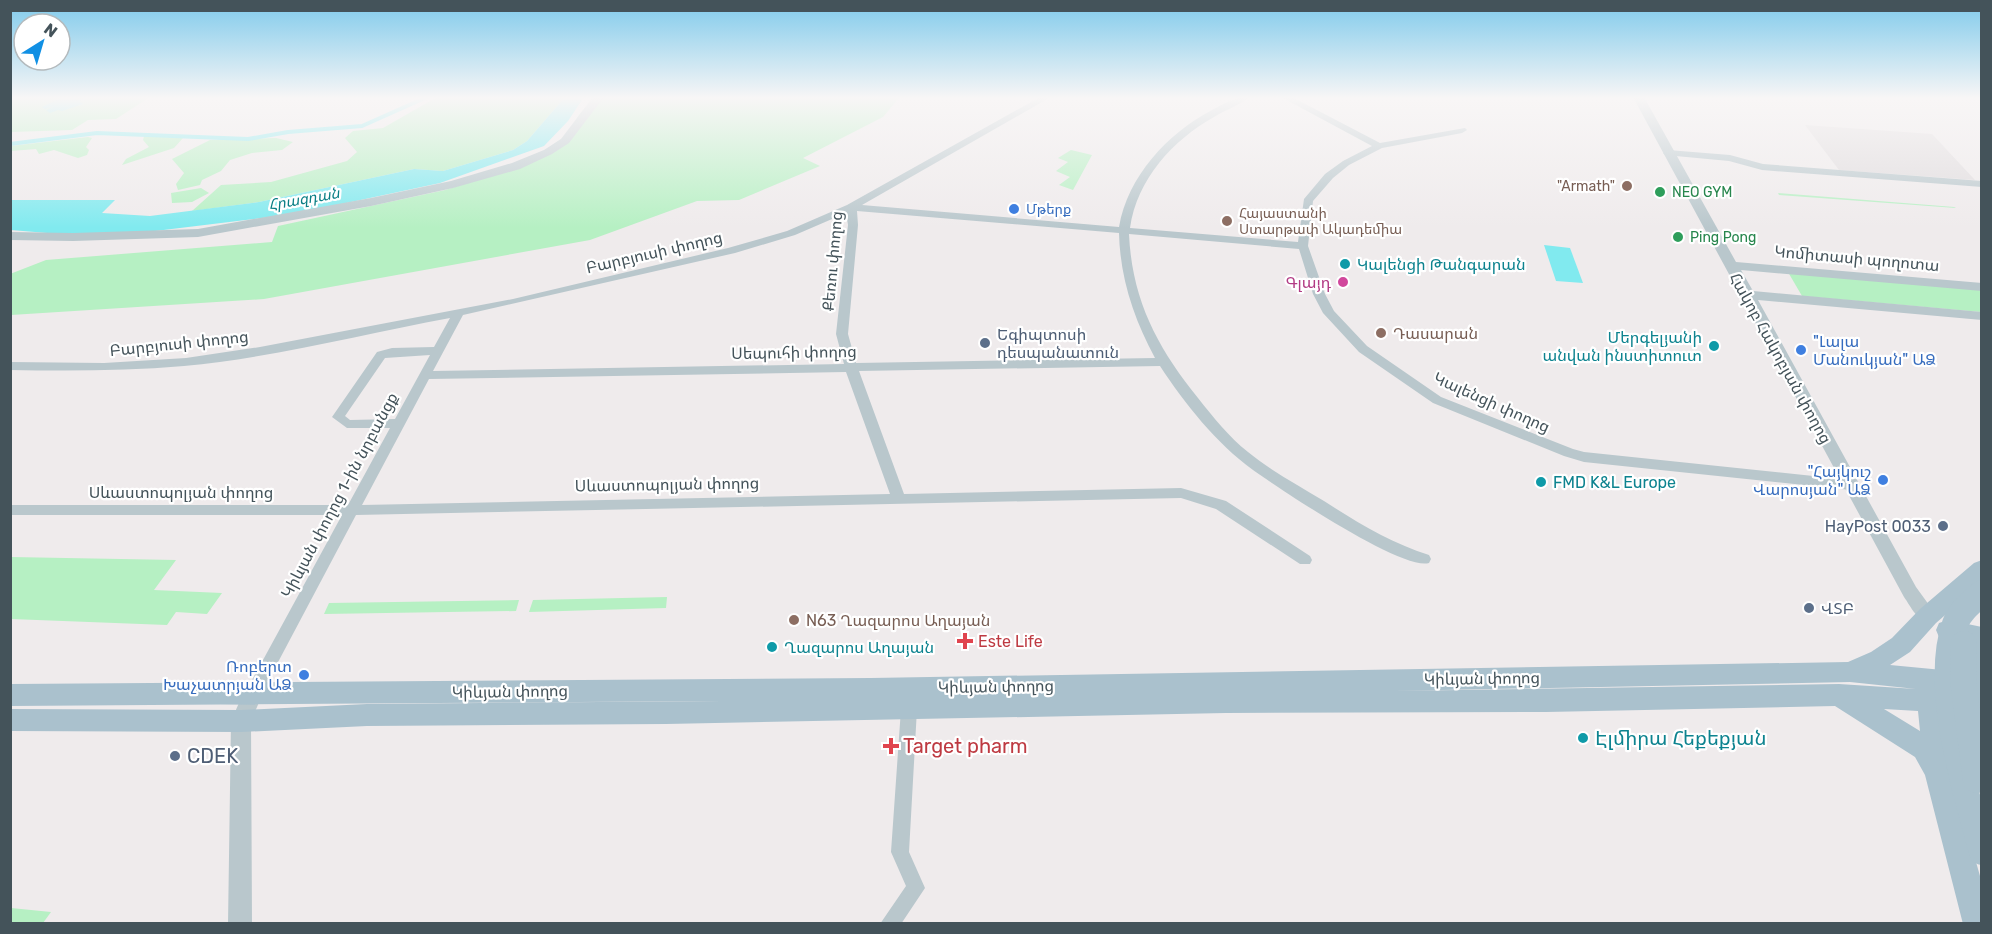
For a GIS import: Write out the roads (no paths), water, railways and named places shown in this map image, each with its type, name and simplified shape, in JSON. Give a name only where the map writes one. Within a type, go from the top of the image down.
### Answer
[{"type":"main road","points":[[1850,672],[1901,645],[1928,616],[1982,569]]},
{"type":"main road","points":[[1982,592],[1966,607],[1953,626],[1948,675],[1961,772],[1982,852]]},
{"type":"main road","points":[[1937,771],[1951,698],[1963,664],[1965,633],[1976,612],[1982,607]]},
{"type":"main road","points":[[1928,616],[1948,630],[1969,636],[1981,636],[1982,665]]},
{"type":"main road","name":"Կիևյան փողոց","points":[[10,695],[253,693],[730,701],[909,709],[1850,672],[1951,698]]},
{"type":"main road","name":"Կիևյան փողոց","points":[[10,720],[241,721],[730,701],[1423,690],[1951,698],[1982,684]]},
{"type":"main road","points":[[1839,695],[1924,749],[1937,771],[1978,924]]},
{"type":"main road","points":[[1951,698],[1982,811]]},
{"type":"main road","points":[[1937,771],[1945,765],[1955,763],[1982,773]]},
{"type":"street","points":[[10,236],[76,237],[198,233],[371,202],[453,184],[516,166],[548,152],[565,141]]},
{"type":"street","name":"Քեռու փողոց","points":[[898,497],[842,334],[853,225],[851,207],[969,141]]},
{"type":"street","points":[[1173,141],[1159,155],[1143,177],[1129,211],[1124,231],[1129,274],[1144,321],[1164,362],[1207,418],[1249,460],[1352,527],[1398,551],[1424,559]]},
{"type":"street","points":[[1369,141],[1379,146]]},
{"type":"street","name":"Կալենցի փողոց","points":[[1407,141],[1379,146],[1346,163],[1329,176],[1308,201],[1303,246],[1319,294],[1329,313],[1363,350],[1437,400],[1584,457],[1851,484]]},
{"type":"street","name":"Հակոբ Հակոբյան փողոց","points":[[1661,141],[1910,592],[1928,616]]},
{"type":"street","points":[[1668,153],[1730,158],[1752,165],[1982,184]]},
{"type":"street","name":"Բարբյուսի փողոց","points":[[10,366],[104,367],[186,362],[458,314],[731,250],[791,233],[851,207],[1303,246]]},
{"type":"street","name":"Կոմիտասի պողոտա","points":[[1730,265],[1982,286]]},
{"type":"street","points":[[1747,295],[1982,316]]},
{"type":"street","name":"Կիևյան փողոց 1-ին նրբանցք","points":[[253,693],[458,314]]},
{"type":"street","points":[[398,423],[347,424],[338,417],[381,354],[438,351]]},
{"type":"street","name":"Սեպուհի փողոց","points":[[425,375],[1164,362]]},
{"type":"street","name":"Սևաստոպոլյան փողոց","points":[[10,510],[351,510],[898,497],[1182,493],[1221,504],[1305,560]]},
{"type":"street","points":[[240,924],[241,721],[253,693]]},
{"type":"street","points":[[889,924],[916,888],[900,852],[909,709]]},
{"type":"water","name":"Հրազդան","points":[[527,141],[549,141],[544,146],[440,183],[295,214],[147,232],[59,234],[11,230],[10,200],[115,200],[102,213],[150,216],[259,202],[414,169],[443,171],[513,150]]},
{"type":"water","points":[[1544,245],[1570,248],[1583,283],[1556,281]]},
{"type":"waterway","points":[[10,144],[37,141]]},
{"type":"place","name":"\"Armath\"","points":[[1627,186]]},
{"type":"place","name":"NEO GYM","points":[[1660,192]]},
{"type":"place","name":"Մթերք","points":[[1014,209]]},
{"type":"place","name":"Հայաստանի Ստարթափ Ակադեմիա","points":[[1227,221]]},
{"type":"place","name":"Ping Pong","points":[[1678,237]]},
{"type":"place","name":"Կալենցի Թանգարան","points":[[1345,264]]},
{"type":"place","name":"Գլայդ","points":[[1343,282]]},
{"type":"place","name":"Դասարան","points":[[1381,333]]},
{"type":"place","name":"Եգիպտոսի դեսպանատուն","points":[[985,343]]},
{"type":"place","name":"Մերգելյանի անվան ինստիտուտ","points":[[1714,346]]},
{"type":"place","name":"\"Լալա Մանուկյան\" ԱՁ","points":[[1801,350]]},
{"type":"place","name":"\"Հայկուշ Վարոսյան\" ԱՁ","points":[[1883,480]]},
{"type":"place","name":"FMD K&L Europe","points":[[1541,482]]},
{"type":"place","name":"HayPost 0033","points":[[1943,526]]},
{"type":"place","name":"ՎՏԲ","points":[[1809,608]]},
{"type":"place","name":"N63 Ղազարոս Աղայան","points":[[794,620]]},
{"type":"place","name":"Este Life","points":[[965,641]]},
{"type":"place","name":"Ղազարոս Աղայան","points":[[772,647]]},
{"type":"place","name":"Ռոբերտ Խաչատրյան ԱՁ","points":[[304,675]]},
{"type":"place","name":"Էլմիրա Հեքեքյան","points":[[1583,738]]},
{"type":"place","name":"Target pharm","points":[[891,746]]},
{"type":"place","name":"CDEK","points":[[175,756]]}]
